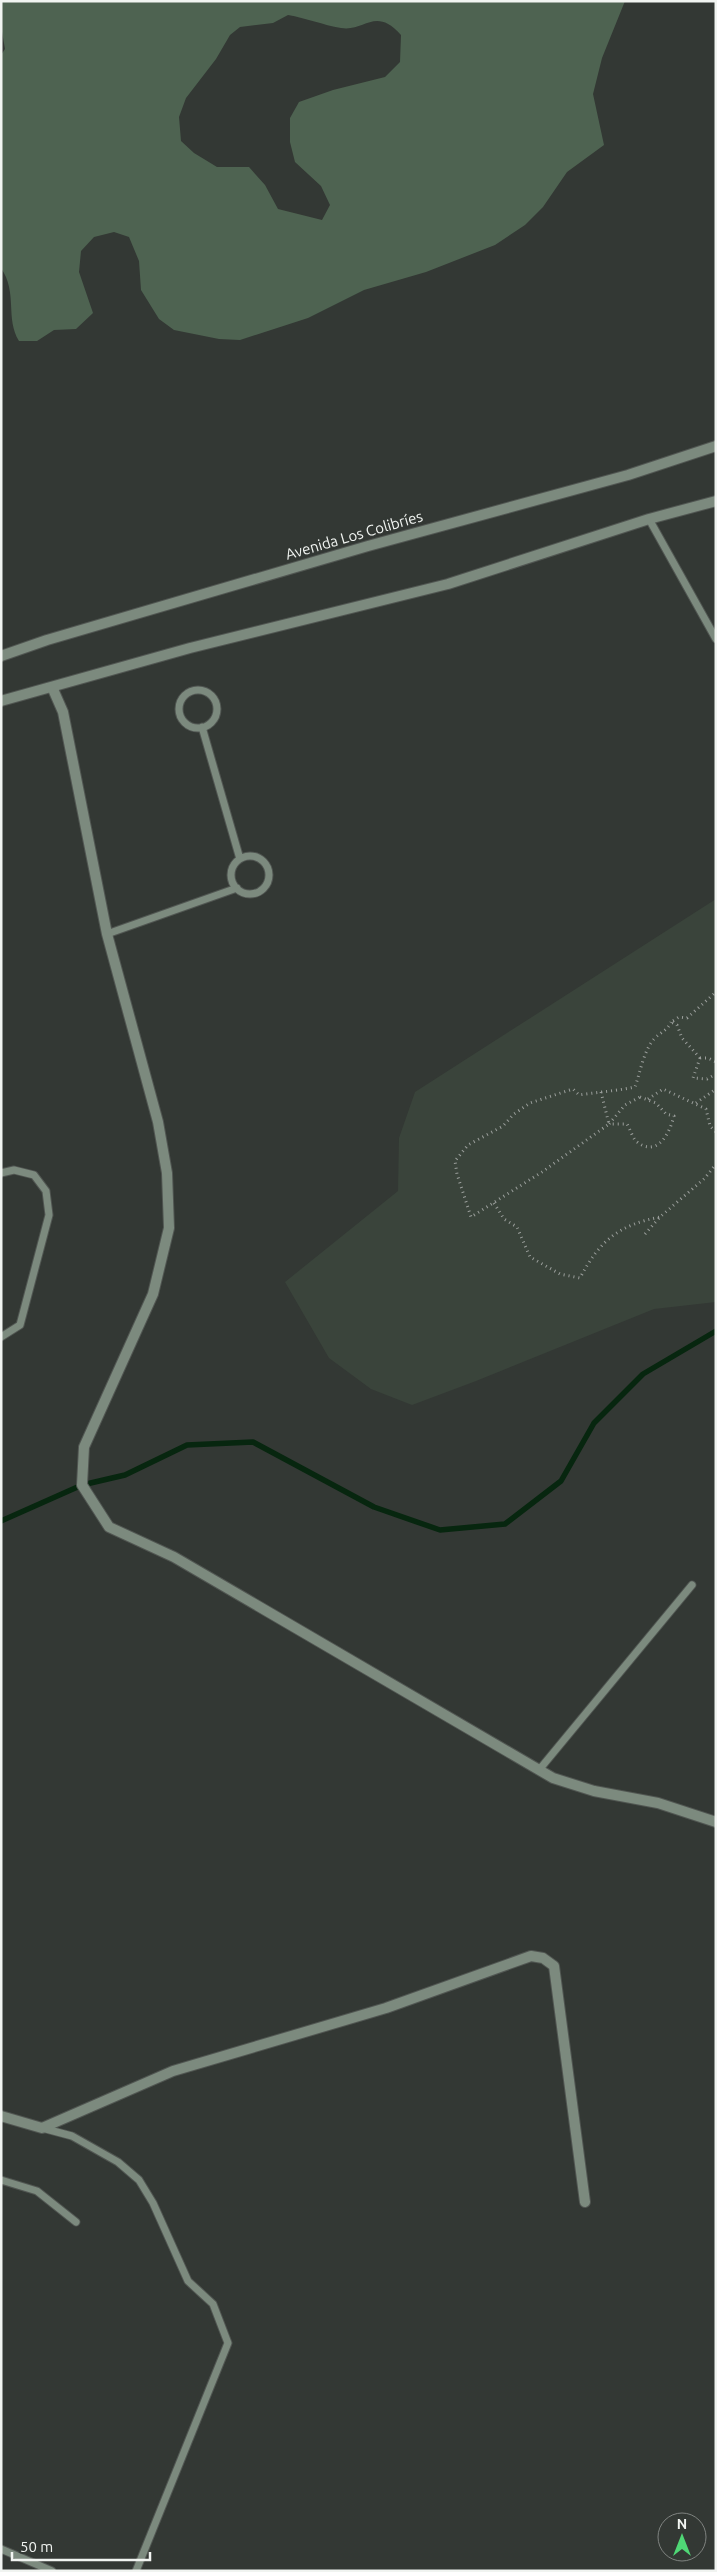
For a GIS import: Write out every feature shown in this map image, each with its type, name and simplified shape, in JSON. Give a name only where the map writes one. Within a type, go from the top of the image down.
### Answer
[{"type":"street","name":"Avenida Los Colibríes","points":[[1,656],[47,640],[368,546],[628,475],[716,446]]},
{"type":"street","points":[[1,701],[190,648],[448,584],[649,519],[716,501]]},
{"type":"street","points":[[52,687],[63,712],[107,934],[158,1122],[167,1173],[168,1228],[153,1294],[84,1447],[82,1485],[109,1527],[174,1557],[553,1778],[594,1791],[658,1803],[716,1822]]},
{"type":"street","points":[[1,2116],[42,2128],[174,2071],[386,2008],[531,1956],[543,1958],[554,1966],[585,2202]]},
{"type":"lane","points":[[649,519],[716,639]]},
{"type":"lane","points":[[198,690],[213,697],[216,703],[215,719],[202,727],[187,724],[182,719],[180,711],[184,697],[198,690]]},
{"type":"lane","points":[[202,727],[240,859]]},
{"type":"lane","points":[[254,857],[266,864],[269,877],[262,889],[256,893],[249,894],[237,888],[231,876],[232,869],[240,859],[254,857]]},
{"type":"lane","points":[[107,934],[237,888]]},
{"type":"lane","points":[[1,1173],[14,1170],[34,1175],[46,1191],[49,1215],[20,1325],[1,1338]]},
{"type":"lane","points":[[539,1770],[692,1585]]},
{"type":"lane","points":[[42,2128],[72,2136],[118,2162],[139,2180],[153,2203],[188,2281],[213,2304],[228,2343],[136,2571]]},
{"type":"lane","points":[[1,2180],[37,2191],[76,2222]]},
{"type":"lane","points":[[1,2549],[52,2571]]},
{"type":"path","points":[[609,1124],[627,1124],[636,1142],[648,1146],[660,1144],[670,1133],[674,1116],[666,1114],[656,1102],[640,1097],[625,1105],[609,1124],[542,1172],[472,1217],[456,1174],[455,1161],[468,1145],[503,1126],[514,1114],[530,1104],[550,1095],[573,1089],[579,1095],[616,1092],[635,1087],[654,1038],[667,1031],[671,1022],[679,1017],[687,1018],[716,992]]},
{"type":"path","points":[[671,1022],[677,1025],[682,1038],[700,1058],[708,1058],[716,1062]]},
{"type":"path","points":[[700,1058],[693,1078],[708,1079],[716,1074]]},
{"type":"path","points":[[648,1100],[663,1088],[706,1109],[710,1126],[716,1132]]},
{"type":"path","points":[[696,1104],[716,1089]]},
{"type":"path","points":[[601,1092],[609,1124]]},
{"type":"path","points":[[645,1234],[660,1217],[705,1178],[716,1164]]},
{"type":"path","points":[[494,1203],[504,1219],[517,1228],[530,1257],[560,1274],[580,1278],[600,1245],[618,1231],[636,1221],[660,1217]]},
{"type":"shaded area","points":[[716,899],[716,1302],[654,1309],[412,1405],[371,1389],[329,1358],[285,1282],[398,1191],[399,1138],[415,1092]]},
{"type":"green space","points":[[1,1],[625,1],[602,58],[593,94],[604,145],[567,172],[543,207],[525,225],[495,245],[426,272],[364,290],[308,318],[240,340],[219,339],[174,330],[159,319],[141,290],[139,261],[129,237],[114,232],[94,237],[81,251],[79,272],[93,313],[76,329],[54,330],[37,341],[19,341],[13,323],[9,287],[1,268],[1,55],[5,49],[1,26]],"holes":[[[288,15],[341,28],[357,27],[377,21],[384,22],[401,35],[400,62],[385,77],[333,90],[299,102],[290,118],[290,142],[295,162],[321,186],[330,205],[322,220],[278,209],[265,185],[249,167],[217,167],[194,153],[181,141],[179,117],[186,98],[216,59],[230,35],[240,27],[273,23]]]},
{"type":"waterway","points":[[1,1521],[82,1485],[125,1475],[187,1445],[253,1442],[374,1507],[440,1530],[505,1524],[561,1481],[594,1423],[643,1374],[716,1331]]}]
